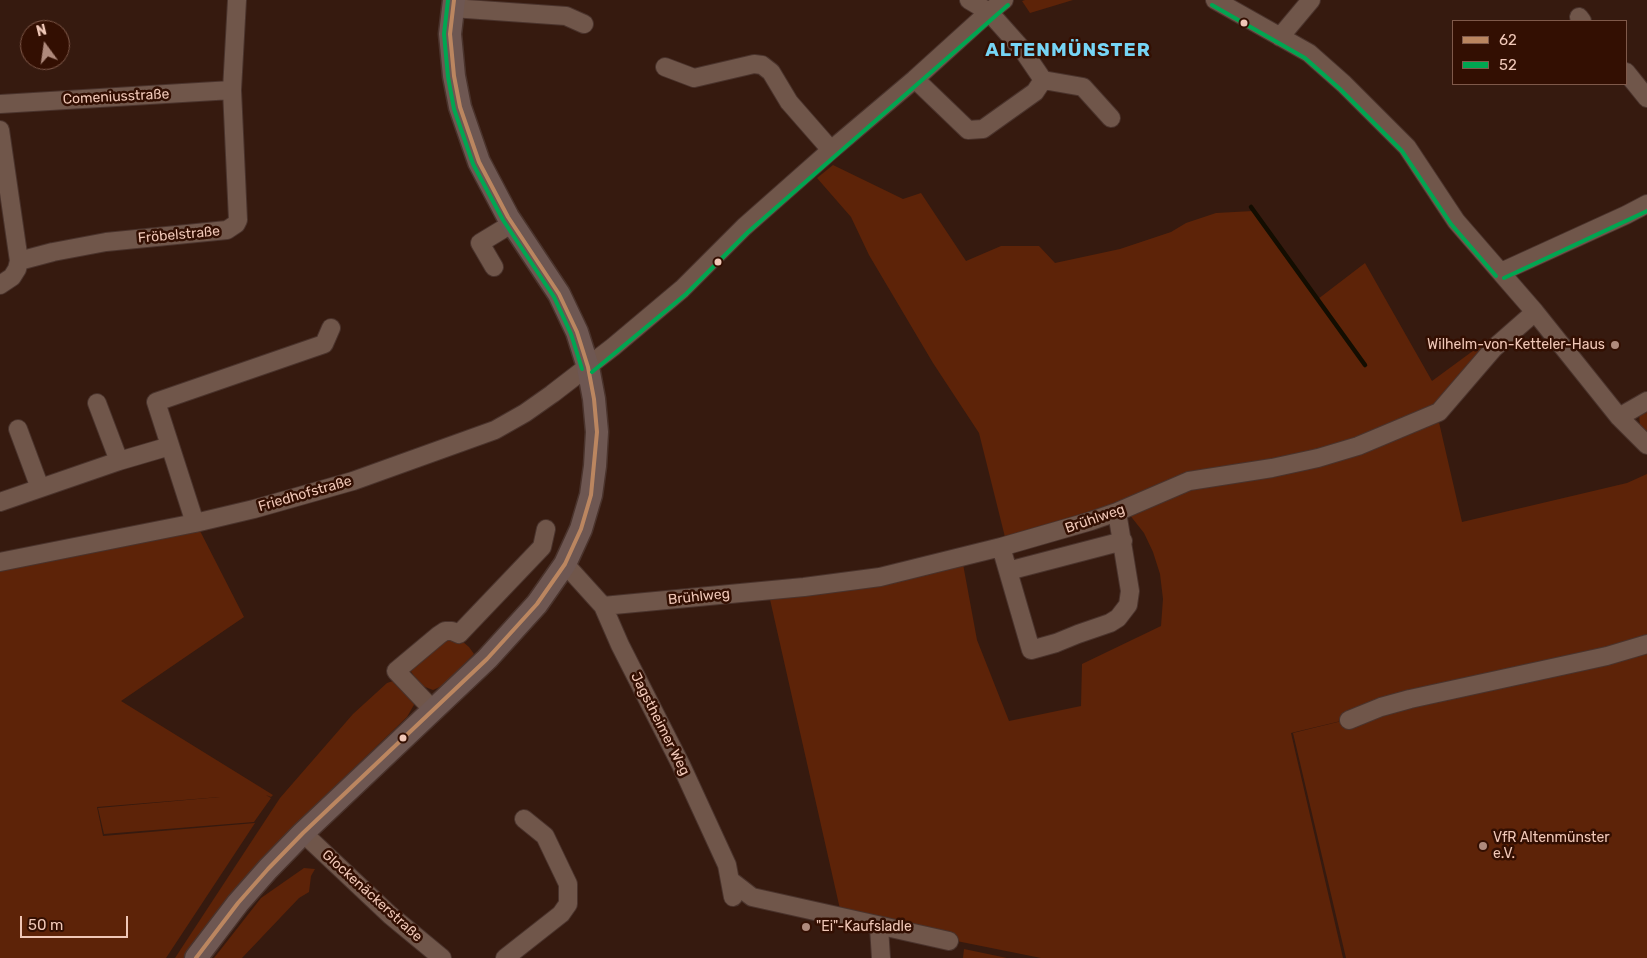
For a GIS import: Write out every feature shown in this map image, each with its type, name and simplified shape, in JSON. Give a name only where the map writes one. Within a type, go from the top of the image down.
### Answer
[{"type":"main road","points":[[196,958],[238,903],[268,869],[303,833],[487,659],[537,604],[565,564],[581,529],[595,466],[597,432],[594,399],[588,367],[577,332],[559,294],[513,224],[479,162],[460,107],[454,76],[450,34],[453,4]]},
{"type":"street","name":"Fröbelstraße","points":[[19,261],[53,252],[106,242],[198,234],[233,228],[238,220],[232,90],[237,0]]},
{"type":"street","points":[[969,0],[989,12],[1022,49],[1043,80],[1083,87],[1110,118]]},
{"type":"street","name":"Friedhofstraße","points":[[0,562],[254,509],[353,481],[495,430],[525,413],[588,367],[682,289],[744,227],[1004,0]]},
{"type":"street","points":[[1215,0],[1309,53],[1344,84],[1407,147],[1456,221],[1501,272],[1619,417],[1647,445]]},
{"type":"street","points":[[1280,37],[1311,0]]},
{"type":"street","points":[[453,4],[566,16],[584,24]]},
{"type":"street","points":[[666,66],[694,78],[754,64],[762,64],[771,72],[789,102],[831,150]]},
{"type":"street","points":[[1627,73],[1647,98]]},
{"type":"street","points":[[915,79],[968,130],[982,129],[1035,92],[1043,80]]},
{"type":"street","name":"Comeniusstraße","points":[[0,104],[232,90]]},
{"type":"street","points":[[0,130],[19,261],[12,277],[0,285]]},
{"type":"street","points":[[1501,272],[1647,204]]},
{"type":"street","points":[[494,267],[480,243],[513,224]]},
{"type":"street","name":"Brühlweg","points":[[603,606],[880,577],[1091,522],[1189,481],[1272,468],[1318,458],[1358,446],[1432,416],[1444,408],[1494,348],[1534,312]]},
{"type":"street","points":[[194,523],[156,402],[324,344],[331,328]]},
{"type":"street","points":[[1619,417],[1647,400]]},
{"type":"street","points":[[97,403],[119,460]]},
{"type":"street","points":[[18,429],[40,488]]},
{"type":"street","points":[[0,502],[119,460],[170,446]]},
{"type":"street","points":[[1001,547],[1031,650],[1056,644],[1110,623],[1124,612],[1130,597],[1123,541],[1117,512]]},
{"type":"street","points":[[434,711],[396,672],[445,631],[459,634],[542,547],[546,528]]},
{"type":"street","points":[[1008,570],[1123,541]]},
{"type":"street","name":"Jagstheimer Weg","points":[[565,564],[603,606],[620,645],[682,765],[727,865],[733,897]]},
{"type":"street","points":[[1349,720],[1381,707],[1410,699],[1608,656],[1647,644]]},
{"type":"street","points":[[505,958],[561,914],[568,904],[568,884],[545,836],[524,820]]},
{"type":"street","name":"Glockenäckerstraße","points":[[303,833],[390,915],[442,958]]},
{"type":"street","points":[[730,880],[752,897],[879,927],[949,941]]},
{"type":"street","points":[[879,927],[881,958]]},
{"type":"shaded area","points":[[1073,0],[1030,13],[1022,1]]},
{"type":"shaded area","points":[[833,165],[903,199],[921,193],[966,261],[1001,246],[1039,246],[1055,263],[1120,249],[1171,232],[1186,223],[1216,213],[1253,211],[1318,299],[1365,263],[1432,381],[1500,331],[1439,406],[1379,434],[1006,541],[979,433],[933,363],[869,255],[851,217],[817,178]]},
{"type":"shaded area","points":[[1647,406],[1647,433],[1640,426],[1639,413]]},
{"type":"shaded area","points":[[1438,418],[1462,522],[1627,483],[1647,474],[1647,637],[1379,704],[1345,720],[1291,733],[1343,958],[1041,958],[842,918],[769,595],[963,564],[977,640],[1009,721],[1081,706],[1082,664],[1161,626],[1163,599],[1160,574],[1144,533],[1129,514],[1175,492]]},
{"type":"shaded area","points":[[198,527],[244,617],[121,701],[273,795],[271,797],[266,795],[271,798],[254,822],[104,834],[98,808],[220,797],[97,807],[103,836],[255,823],[166,958],[0,958],[0,567]]},
{"type":"shaded area","points":[[443,635],[456,636],[474,654],[442,686],[433,690],[420,685],[410,670]]},
{"type":"shaded area","name":"VfR Altenmünster e.V.","points":[[1647,646],[1647,958],[1346,958],[1293,733]]},
{"type":"shaded area","points":[[399,679],[415,703],[407,717],[306,814],[262,860],[186,958],[175,958],[280,798],[353,714],[387,683]]},
{"type":"shaded area","points":[[304,868],[315,869],[311,876],[309,892],[299,898],[242,958],[214,958],[261,898]]},
{"type":"shaded area","points":[[964,949],[1007,958],[963,958]]},
{"type":"waterway","points":[[1251,207],[1365,365]]},
{"type":"transit line","name":"52","points":[[448,0],[444,34],[448,77],[454,109],[473,164],[503,220],[554,297],[571,334],[582,369]]},
{"type":"transit line","name":"62","points":[[196,958],[238,903],[268,869],[303,833],[487,659],[537,604],[565,564],[581,529],[591,495],[597,432],[594,399],[588,367],[577,332],[559,294],[508,217],[479,162],[460,107],[454,76],[450,34],[454,0]]},
{"type":"transit line","name":"52","points":[[592,372],[686,294],[748,232],[1008,5]]},
{"type":"transit line","name":"52","points":[[1212,5],[1305,58],[1340,89],[1402,151],[1451,224],[1496,276]]},
{"type":"transit line","name":"52","points":[[1504,278],[1647,211]]},
{"type":"place","name":"Wilhelm-von-Ketteler-Haus","points":[[1615,345]]},
{"type":"place","name":"VfR Altenmünster e.V.","points":[[1483,846]]},
{"type":"place","name":"\"Ei\"-Kaufsladle","points":[[806,927]]},
{"type":"district","name":"ALTENMÜNSTER","points":[[1068,51]]}]
